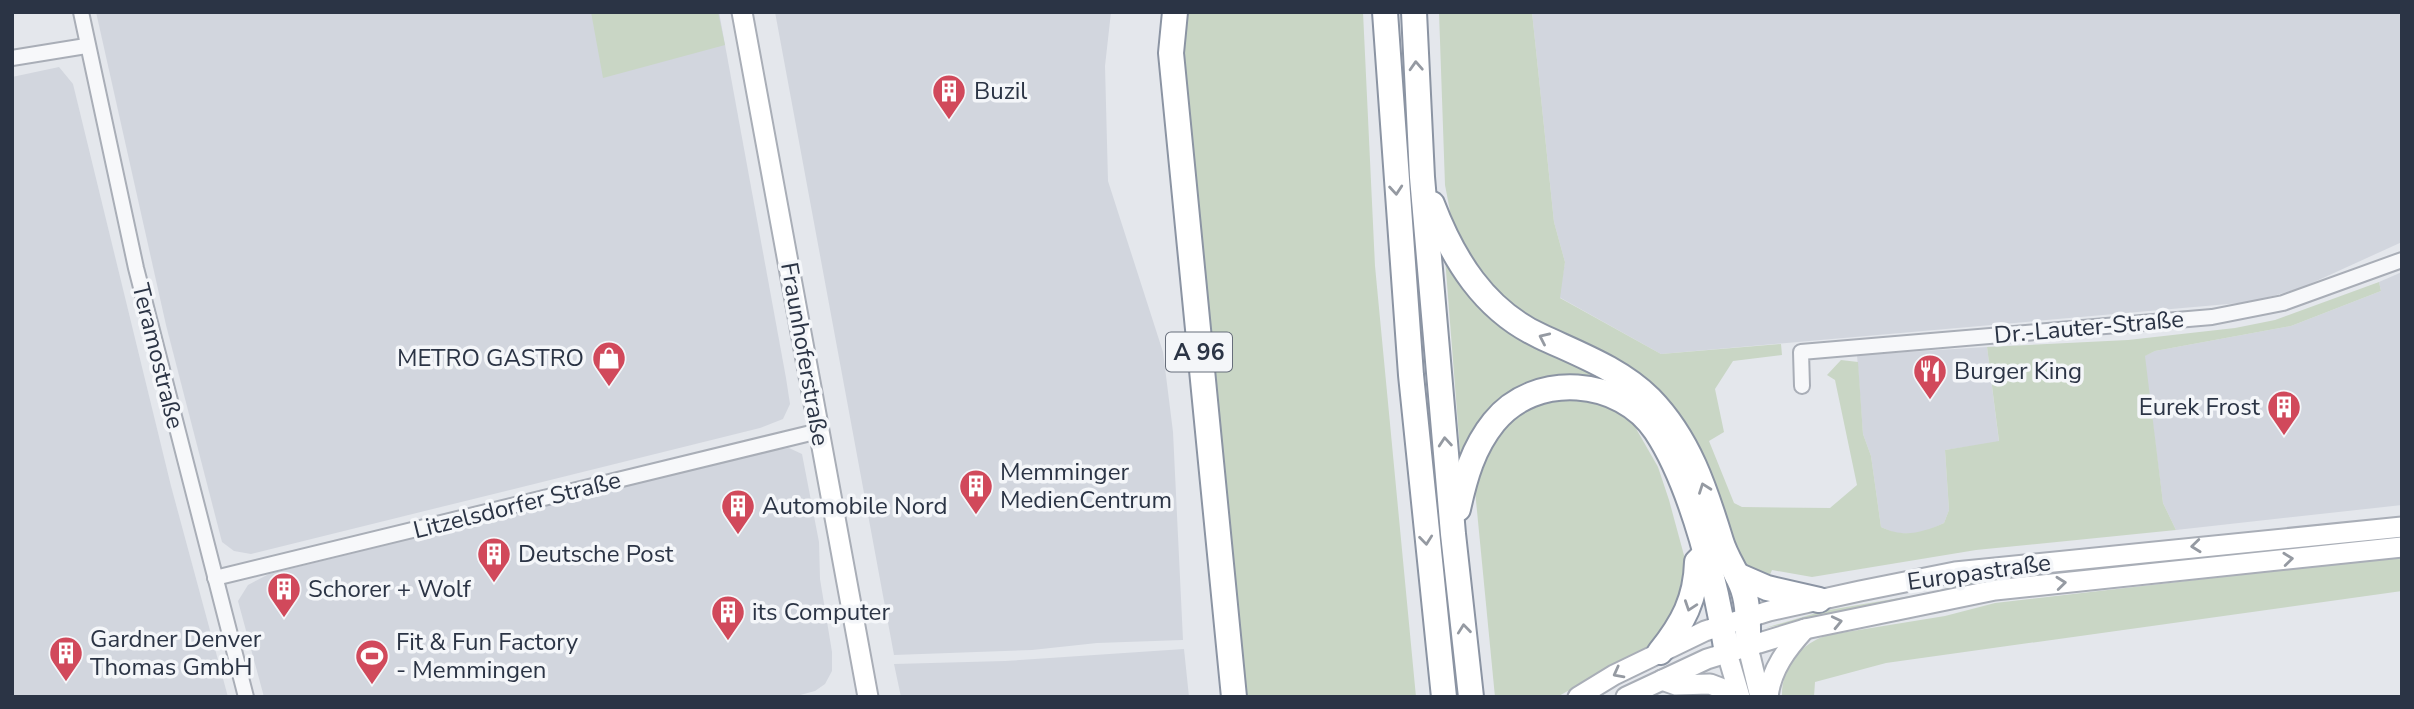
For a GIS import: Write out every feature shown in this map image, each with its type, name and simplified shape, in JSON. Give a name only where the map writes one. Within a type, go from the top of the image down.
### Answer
[{"type":"highway","points":[[1158,12],[1180,259],[1225,697]]},
{"type":"highway","name":"A 96","points":[[1175,12],[1171,53],[1234,697]]},
{"type":"highway","points":[[1378,12],[1386,39]]},
{"type":"highway","points":[[1385,12],[1411,375],[1444,697]]},
{"type":"highway","points":[[1414,12],[1422,177],[1453,534],[1471,697]]},
{"type":"highway","points":[[1422,177],[1456,258],[1489,300],[1518,324],[1613,372],[1648,397],[1669,420],[1703,483],[1724,553],[1743,589],[1748,618],[1737,650]]},
{"type":"highway","points":[[1453,534],[1469,466],[1479,443],[1507,409],[1537,393],[1577,387],[1605,392],[1627,402],[1656,431],[1679,477],[1723,625],[1737,650]]},
{"type":"highway","points":[[1660,652],[1689,609],[1695,588],[1697,562],[1704,554]]},
{"type":"highway","points":[[1737,575],[1767,588],[1819,600]]},
{"type":"main road","name":"Fraunhoferstraße","points":[[742,12],[820,431],[864,696]]},
{"type":"main road","points":[[2361,531],[2402,516]]},
{"type":"main road","name":"Europastraße","points":[[1578,697],[1660,652],[1723,625],[1819,600],[1955,572],[2402,527]]},
{"type":"main road","name":"Europastraße","points":[[1626,697],[1737,650],[1805,629],[1995,590],[2402,547]]},
{"type":"main road","points":[[1768,697],[1769,682],[1776,667],[1805,629]]},
{"type":"main road","points":[[1661,680],[1676,685],[1710,684],[1740,696],[1737,650]]},
{"type":"main road","points":[[1737,650],[1760,697]]},
{"type":"street","name":"Teramostraße","points":[[81,12],[86,46],[135,268],[246,697]]},
{"type":"street","points":[[12,58],[86,46]]},
{"type":"street","name":"Dr.-Lauter-Straße","points":[[1802,386],[1801,352],[2212,317],[2283,303],[2402,260]]},
{"type":"street","name":"Litzelsdorfer Straße","points":[[215,578],[820,431]]},
{"type":"shaded area","points":[[96,12],[719,12],[786,378],[790,404],[783,419],[760,428],[251,554],[234,551],[222,542],[166,325]]},
{"type":"shaded area","points":[[775,12],[1111,12],[1105,66],[1108,181],[1163,352],[1173,432],[1183,640],[1097,643],[1032,650],[894,655]]},
{"type":"shaded area","points":[[1532,12],[2402,12],[2402,242],[2301,288],[2251,302],[1661,354],[1559,297],[1565,262],[1554,222]]},
{"type":"shaded area","points":[[59,67],[73,84],[171,486],[228,697],[12,697],[12,77]]},
{"type":"shaded area","points":[[2402,272],[2402,505],[2176,530],[2163,503],[2144,356],[2155,351],[2291,326],[2381,291],[2379,282]]},
{"type":"shaded area","points":[[1987,347],[1999,442],[1945,450],[1949,510],[1944,523],[1922,533],[1897,534],[1881,527],[1871,456],[1863,434],[1857,355]]},
{"type":"shaded area","points":[[789,448],[802,454],[819,542],[820,579],[832,652],[832,671],[825,684],[815,691],[793,697],[264,697],[238,601],[248,585],[269,574],[767,451]]},
{"type":"shaded area","points":[[1184,649],[1189,697],[901,697],[894,664],[1005,661]]},
{"type":"green space","points":[[591,12],[718,12],[725,45],[603,78]]},
{"type":"green space","points":[[1183,12],[1363,12],[1375,266],[1416,697],[1241,697],[1179,94]]},
{"type":"green space","points":[[1439,12],[1532,12],[1554,222],[1565,262],[1560,298],[1661,354],[1781,344],[1782,355],[1733,361],[1715,389],[1724,432],[1709,441],[1734,503],[1742,507],[1830,508],[1857,485],[1835,380],[1827,375],[1841,360],[1858,362],[1863,434],[1871,456],[1881,527],[1912,533],[1944,523],[1949,510],[1945,450],[1999,441],[1987,347],[2128,340],[2235,328],[2275,320],[2379,282],[2381,291],[2291,326],[2155,351],[2145,356],[2163,503],[2176,530],[1976,550],[1812,577],[1772,570],[1769,577],[1747,565],[1739,556],[1686,429],[1500,303],[1454,232],[1445,185]]},
{"type":"green space","points":[[1445,258],[1463,285],[1498,322],[1535,346],[1610,381],[1549,384],[1461,463]]},
{"type":"green space","points":[[1566,395],[1618,409],[1634,425],[1658,467],[1688,570],[1689,585],[1654,643],[1557,697],[1495,697],[1474,480],[1481,455],[1518,410]]},
{"type":"green space","points":[[2402,556],[2402,591],[1886,663],[1815,682],[1814,697],[1782,697],[1789,666],[1801,650],[1828,635],[1945,616],[1995,603]]},
{"type":"green space","points":[[2100,567],[2099,571],[1963,585],[1935,595],[1765,628],[1823,611],[1934,592],[1976,579]]},
{"type":"place","name":"Buzil","points":[[949,121]]},
{"type":"place","name":"METRO GASTRO","points":[[609,388]]},
{"type":"place","name":"Burger King","points":[[1930,401]]},
{"type":"place","name":"Eurek Frost","points":[[2284,437]]},
{"type":"place","name":"Memminger MedienCentrum","points":[[976,516]]},
{"type":"place","name":"Automobile Nord","points":[[738,536]]},
{"type":"place","name":"Deutsche Post","points":[[494,584]]},
{"type":"place","name":"Schorer + Wolf","points":[[284,619]]},
{"type":"place","name":"its Computer","points":[[728,642]]},
{"type":"place","name":"Gardner Denver Thomas GmbH","points":[[66,683]]},
{"type":"place","name":"Fit & Fun Factory - Memmingen","points":[[372,686]]}]
